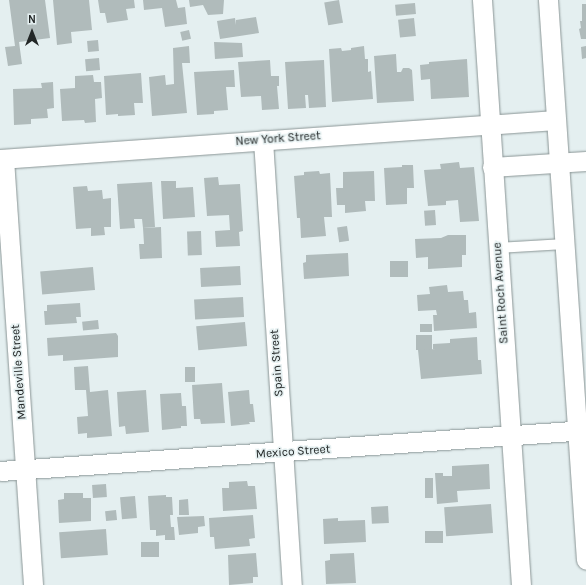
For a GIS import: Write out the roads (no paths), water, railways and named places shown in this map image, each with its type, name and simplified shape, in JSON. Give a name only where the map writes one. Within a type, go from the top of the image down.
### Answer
[{"type":"street","name":"Saint Roch Avenue","points":[[482,0],[521,585]]},
{"type":"street","points":[[548,0],[564,244],[581,431],[586,560]]},
{"type":"street","name":"New York Street","points":[[2,159],[556,120]]},
{"type":"street","name":"Spain Street","points":[[263,140],[292,585]]},
{"type":"street","name":"Mandeville Street","points":[[2,159],[34,585]]},
{"type":"street","points":[[492,167],[586,161]]},
{"type":"street","name":"Mexico Street","points":[[0,471],[283,453],[581,431]]},
{"type":"lane","points":[[498,248],[564,244]]}]
